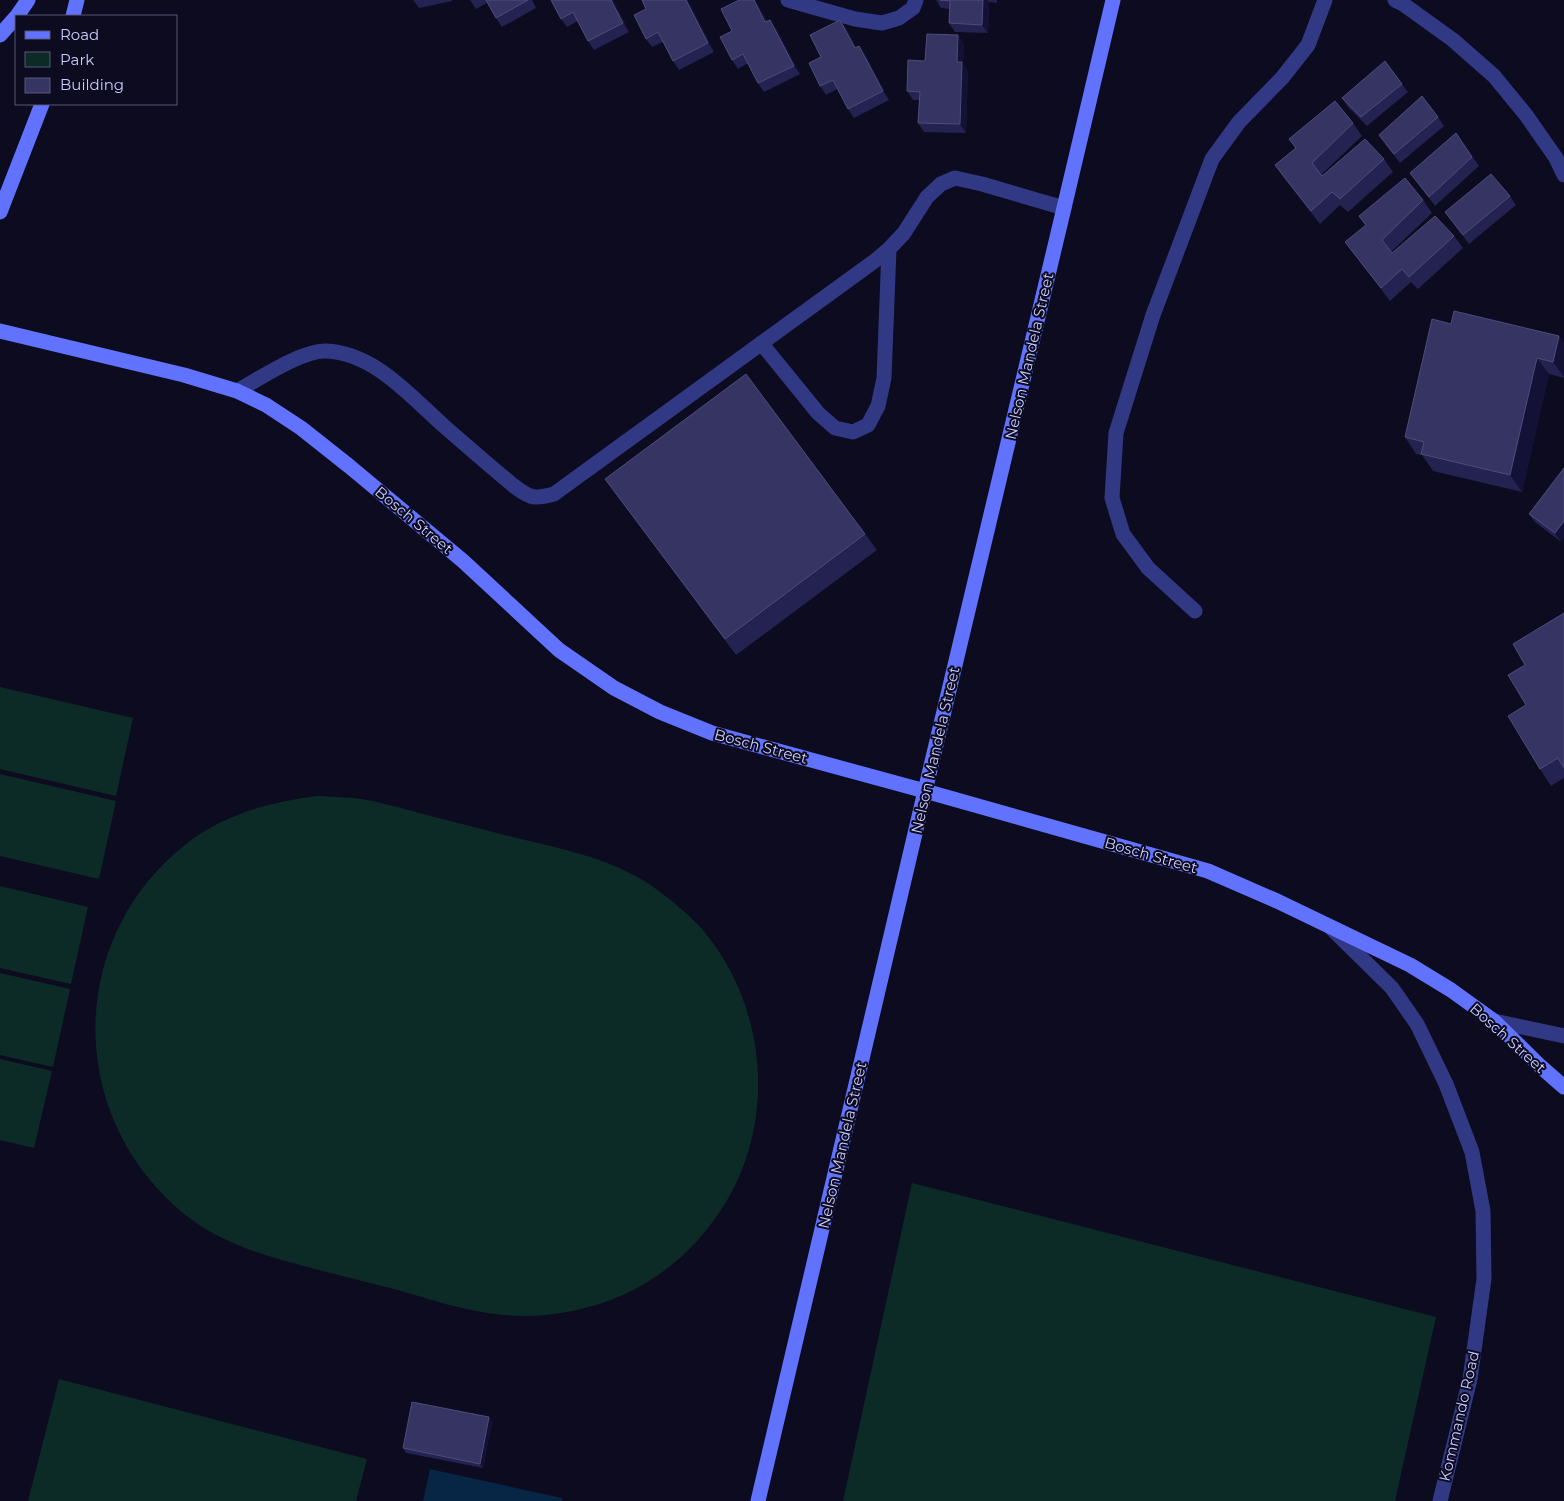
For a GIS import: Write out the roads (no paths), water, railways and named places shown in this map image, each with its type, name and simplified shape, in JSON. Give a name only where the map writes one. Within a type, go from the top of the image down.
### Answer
[{"type":"street","points":[[18,15],[28,0]]},
{"type":"street","points":[[73,15],[77,0]]},
{"type":"street","points":[[788,0],[855,19],[882,23],[899,18],[913,8],[916,0]]},
{"type":"street","name":"Nelson Mandela Street","points":[[758,1501],[1113,0]]},
{"type":"street","points":[[1195,611],[1148,568],[1123,534],[1112,498],[1116,433],[1153,315],[1212,159],[1239,122],[1282,78],[1308,45],[1325,0]]},
{"type":"street","points":[[1395,0],[1453,40],[1494,76],[1526,115],[1556,158],[1564,175]]},
{"type":"street","points":[[0,35],[15,19]]},
{"type":"street","points":[[0,212],[42,105]]},
{"type":"street","points":[[237,390],[302,356],[325,351],[348,355],[372,366],[394,381],[514,486],[524,494],[538,498],[554,494],[889,249],[904,233],[927,197],[941,184],[955,178],[1064,208]]},
{"type":"street","points":[[761,343],[818,413],[835,428],[853,432],[868,425],[878,406],[884,378],[889,249]]},
{"type":"street","name":"Bosch Street","points":[[0,331],[184,375],[237,390],[266,405],[300,428],[342,461],[463,561],[559,650],[614,688],[660,712],[712,733],[1208,871],[1277,901],[1410,965],[1451,990],[1494,1021],[1564,1087]]},
{"type":"street","name":"Kommando Road","points":[[1330,927],[1392,988],[1417,1024],[1446,1084],[1472,1152],[1483,1212],[1484,1279],[1470,1379],[1440,1501]]},
{"type":"street","points":[[1494,1021],[1564,1036]]},
{"type":"water","points":[[430,1469],[562,1498],[562,1501],[423,1501]]}]
